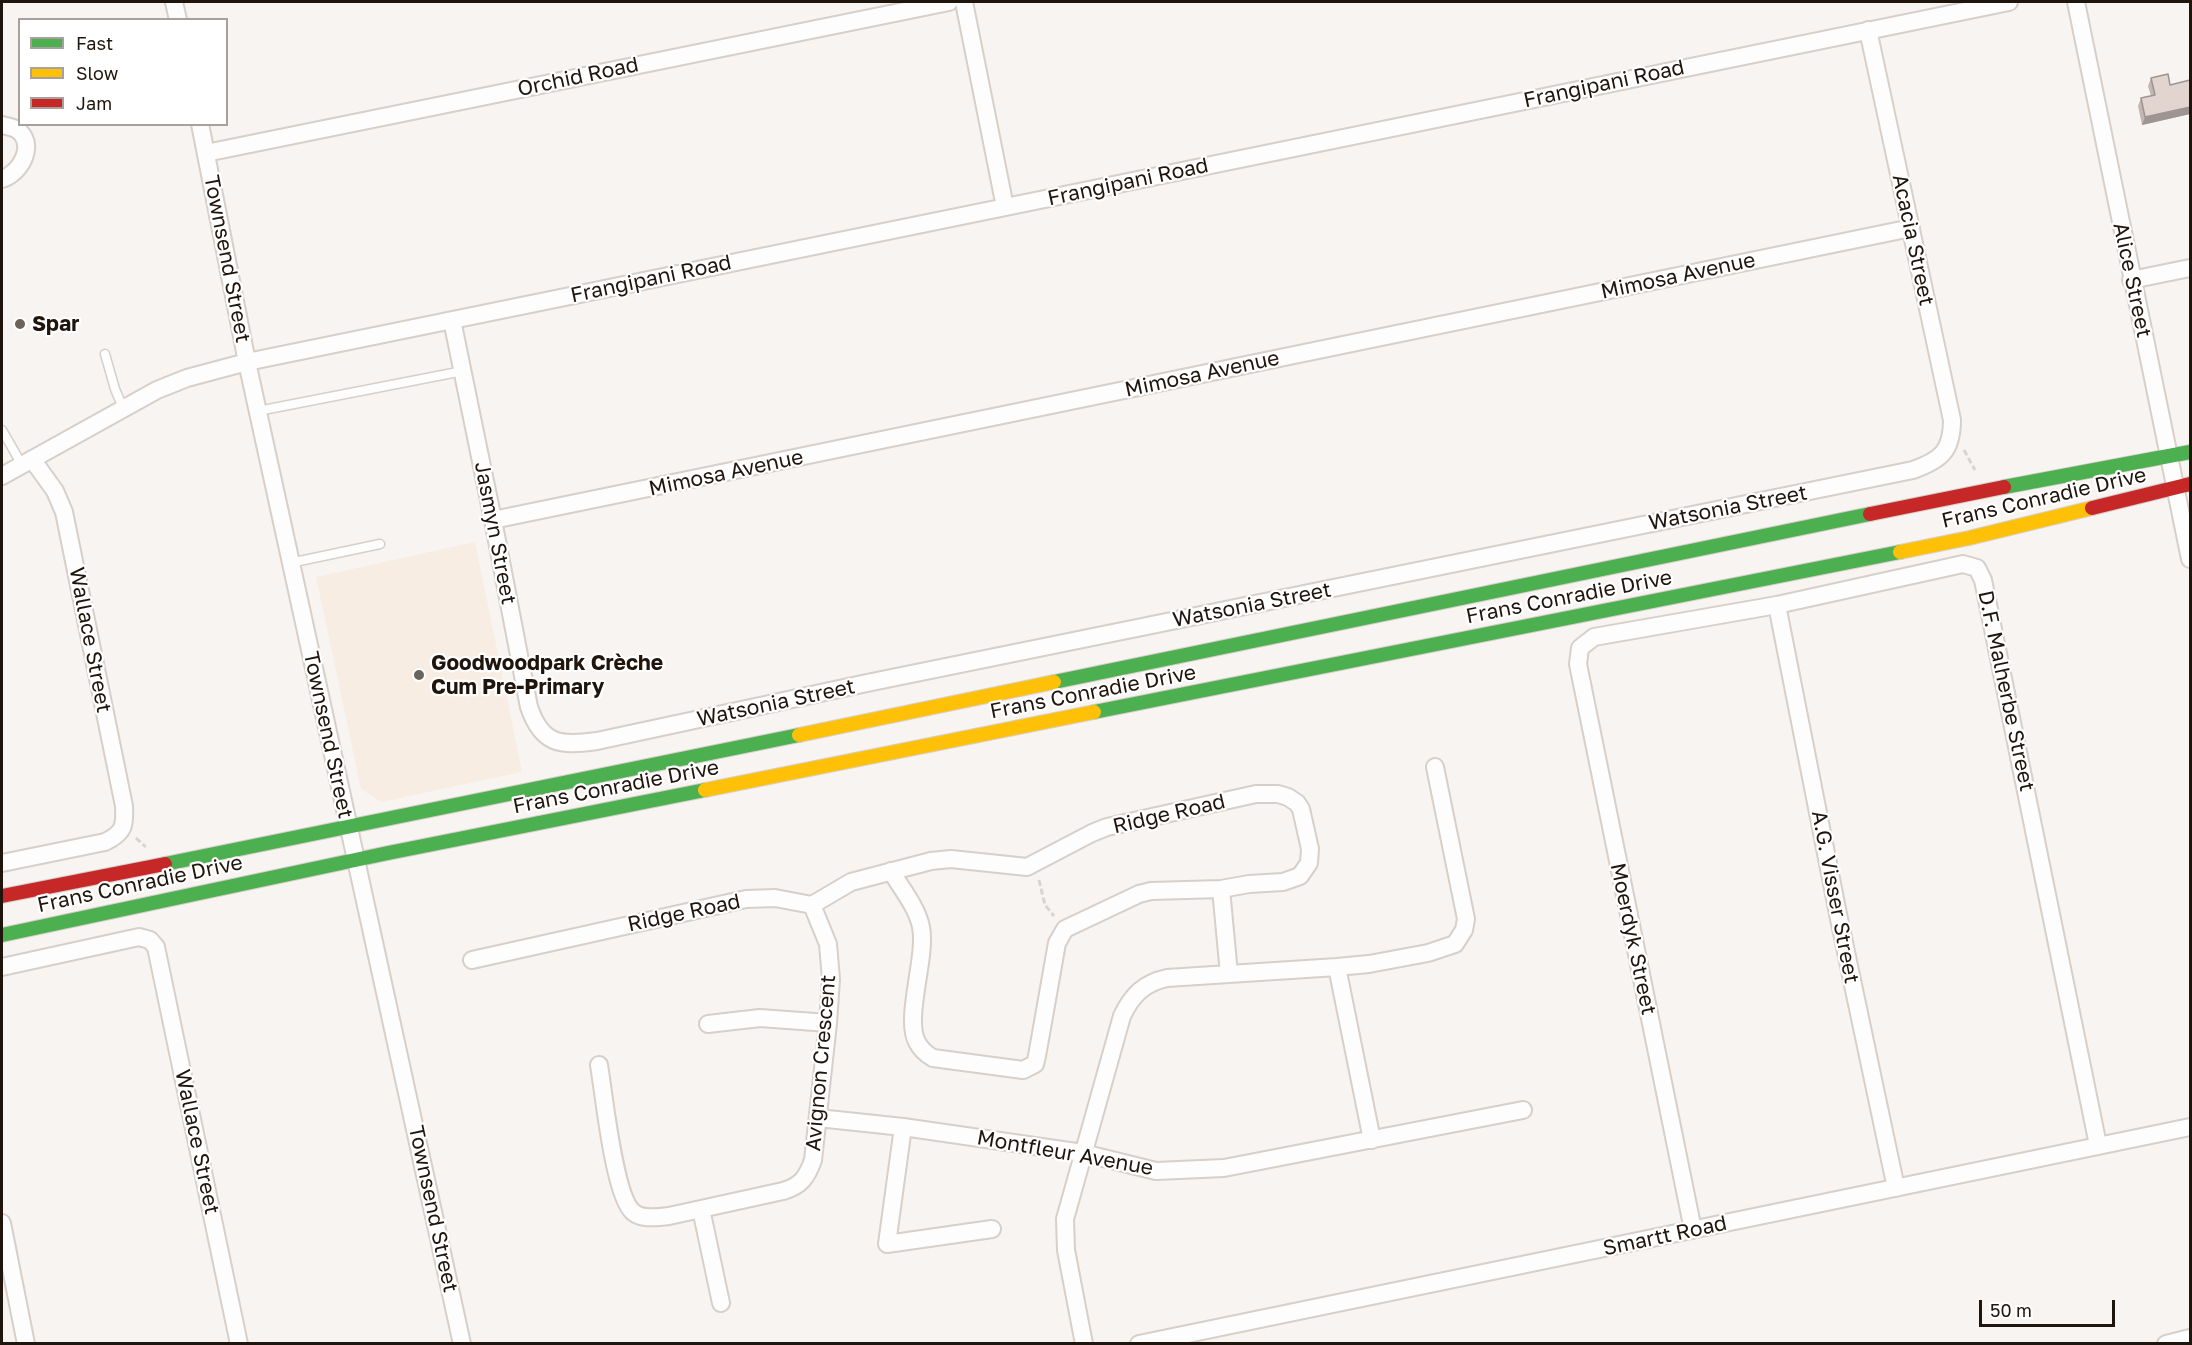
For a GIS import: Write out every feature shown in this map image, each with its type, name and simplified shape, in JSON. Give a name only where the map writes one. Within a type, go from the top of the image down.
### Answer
[{"type":"main road","name":"Frans Conradie Drive","points":[[2,896],[1960,495],[2190,452]]},
{"type":"main road","name":"Frans Conradie Drive","points":[[2,935],[357,860],[1969,538],[2183,486]]},
{"type":"street","points":[[174,2],[178,18]]},
{"type":"street","name":"Orchid Road","points":[[206,153],[949,2]]},
{"type":"street","points":[[963,2],[1005,207]]},
{"type":"street","name":"Frangipani Road","points":[[2,476],[123,408],[179,381],[247,362],[2009,2]]},
{"type":"street","name":"Alice Street","points":[[2076,2],[2131,280],[2169,456],[2183,486],[2190,559]]},
{"type":"street","name":"Acacia Street","points":[[1868,30],[1952,420],[1949,445]]},
{"type":"street","points":[[2,125],[17,130],[21,135],[25,152],[24,160],[19,168],[13,174],[2,178]]},
{"type":"street","name":"Townsend Street","points":[[200,126],[290,563],[462,1344]]},
{"type":"street","name":"Mimosa Avenue","points":[[494,520],[1911,228]]},
{"type":"street","points":[[2131,280],[2190,268]]},
{"type":"street","name":"Jasmyn Street","points":[[452,320],[494,520],[529,706],[540,732],[551,740]]},
{"type":"street","name":"Watsonia Street","points":[[551,740],[566,744],[597,741],[867,683],[1913,470],[1939,458],[1949,445]]},
{"type":"street","name":"Wallace Street","points":[[2,863],[105,842],[117,836],[123,829],[124,806],[64,512],[55,491],[27,462]]},
{"type":"street","name":"D.F. Malherbe Street","points":[[1580,648],[1584,642],[1594,637],[1777,605],[1963,564],[1977,568],[1983,580],[2098,1145]]},
{"type":"street","name":"A.G. Visser Street","points":[[1777,605],[1838,914],[1896,1188]]},
{"type":"street","name":"Moerdyk Street","points":[[1580,648],[1578,664],[1693,1230]]},
{"type":"street","points":[[1084,1344],[1064,1234],[1065,1219],[1122,1016],[1142,988],[1159,980],[1369,964],[1446,949],[1455,944],[1461,937],[1466,919],[1435,767]]},
{"type":"street","name":"Ridge Road","points":[[1031,866],[1107,827],[1256,794],[1278,794],[1288,797],[1301,809],[1310,849],[1309,863],[1305,870],[1293,880],[1221,889],[1150,891],[1065,929]]},
{"type":"street","points":[[812,905],[831,891],[851,882],[931,861],[951,859],[1016,867],[1031,866]]},
{"type":"street","points":[[891,870],[915,910],[921,929],[914,1030],[916,1041],[924,1052],[933,1058],[1023,1070],[1035,1064],[1057,943],[1065,929]]},
{"type":"street","points":[[1221,889],[1229,974]]},
{"type":"street","name":"Ridge Road","points":[[472,960],[746,899],[775,898],[812,905]]},
{"type":"street","name":"Avignon Crescent","points":[[599,1065],[618,1179],[626,1205],[635,1214],[654,1217],[701,1209],[783,1191],[799,1185],[804,1180],[813,1160],[831,979],[828,944],[812,905]]},
{"type":"street","name":"Wallace Street","points":[[2,967],[139,937],[153,942],[158,953],[239,1344]]},
{"type":"street","points":[[1337,967],[1372,1140]]},
{"type":"street","points":[[708,1024],[760,1018],[828,1023]]},
{"type":"street","name":"Montfleur Avenue","points":[[818,1118],[903,1127],[1083,1153],[1150,1170],[1163,1171],[1224,1168],[1523,1110]]},
{"type":"street","points":[[903,1127],[887,1244],[992,1229]]},
{"type":"street","name":"Smartt Road","points":[[1138,1344],[2190,1127]]},
{"type":"street","points":[[701,1209],[721,1303]]},
{"type":"street","points":[[2,1223],[26,1344]]},
{"type":"street","points":[[2166,1344],[2190,1338]]},
{"type":"lane","points":[[105,354],[123,408]]},
{"type":"lane","points":[[258,411],[463,371]]},
{"type":"lane","points":[[2,430],[27,462]]},
{"type":"lane","points":[[290,563],[380,544]]},
{"type":"path","points":[[1949,445],[1962,448],[1978,477]]},
{"type":"path","points":[[1031,866],[1041,884],[1045,905],[1065,929]]},
{"type":"shaded area","name":"Goodwoodpark Crèche Cum Pre-Primary","points":[[475,542],[522,772],[381,802],[361,789],[316,577]]},
{"type":"building","points":[[2168,74],[2170,85],[2190,80],[2190,107],[2145,117],[2141,98],[2155,95],[2151,78]]},
{"type":"traffic: fast","points":[[2004,487],[2190,452]]},
{"type":"traffic: fast","points":[[1054,682],[1870,514]]},
{"type":"traffic: fast","points":[[1094,712],[1900,552]]},
{"type":"traffic: fast","points":[[165,864],[799,735]]},
{"type":"traffic: fast","points":[[2,935],[388,853],[705,790]]},
{"type":"traffic: slow","points":[[1900,552],[2092,508]]},
{"type":"traffic: slow","points":[[799,735],[1054,682]]},
{"type":"traffic: slow","points":[[705,790],[1094,712]]},
{"type":"traffic: jam","points":[[2092,508],[2190,484]]},
{"type":"traffic: jam","points":[[1870,514],[2004,487]]},
{"type":"traffic: jam","points":[[2,896],[165,864]]},
{"type":"place","name":"Spar","points":[[20,324]]},
{"type":"place","name":"Goodwoodpark Crèche Cum Pre-Primary","points":[[419,675]]}]
